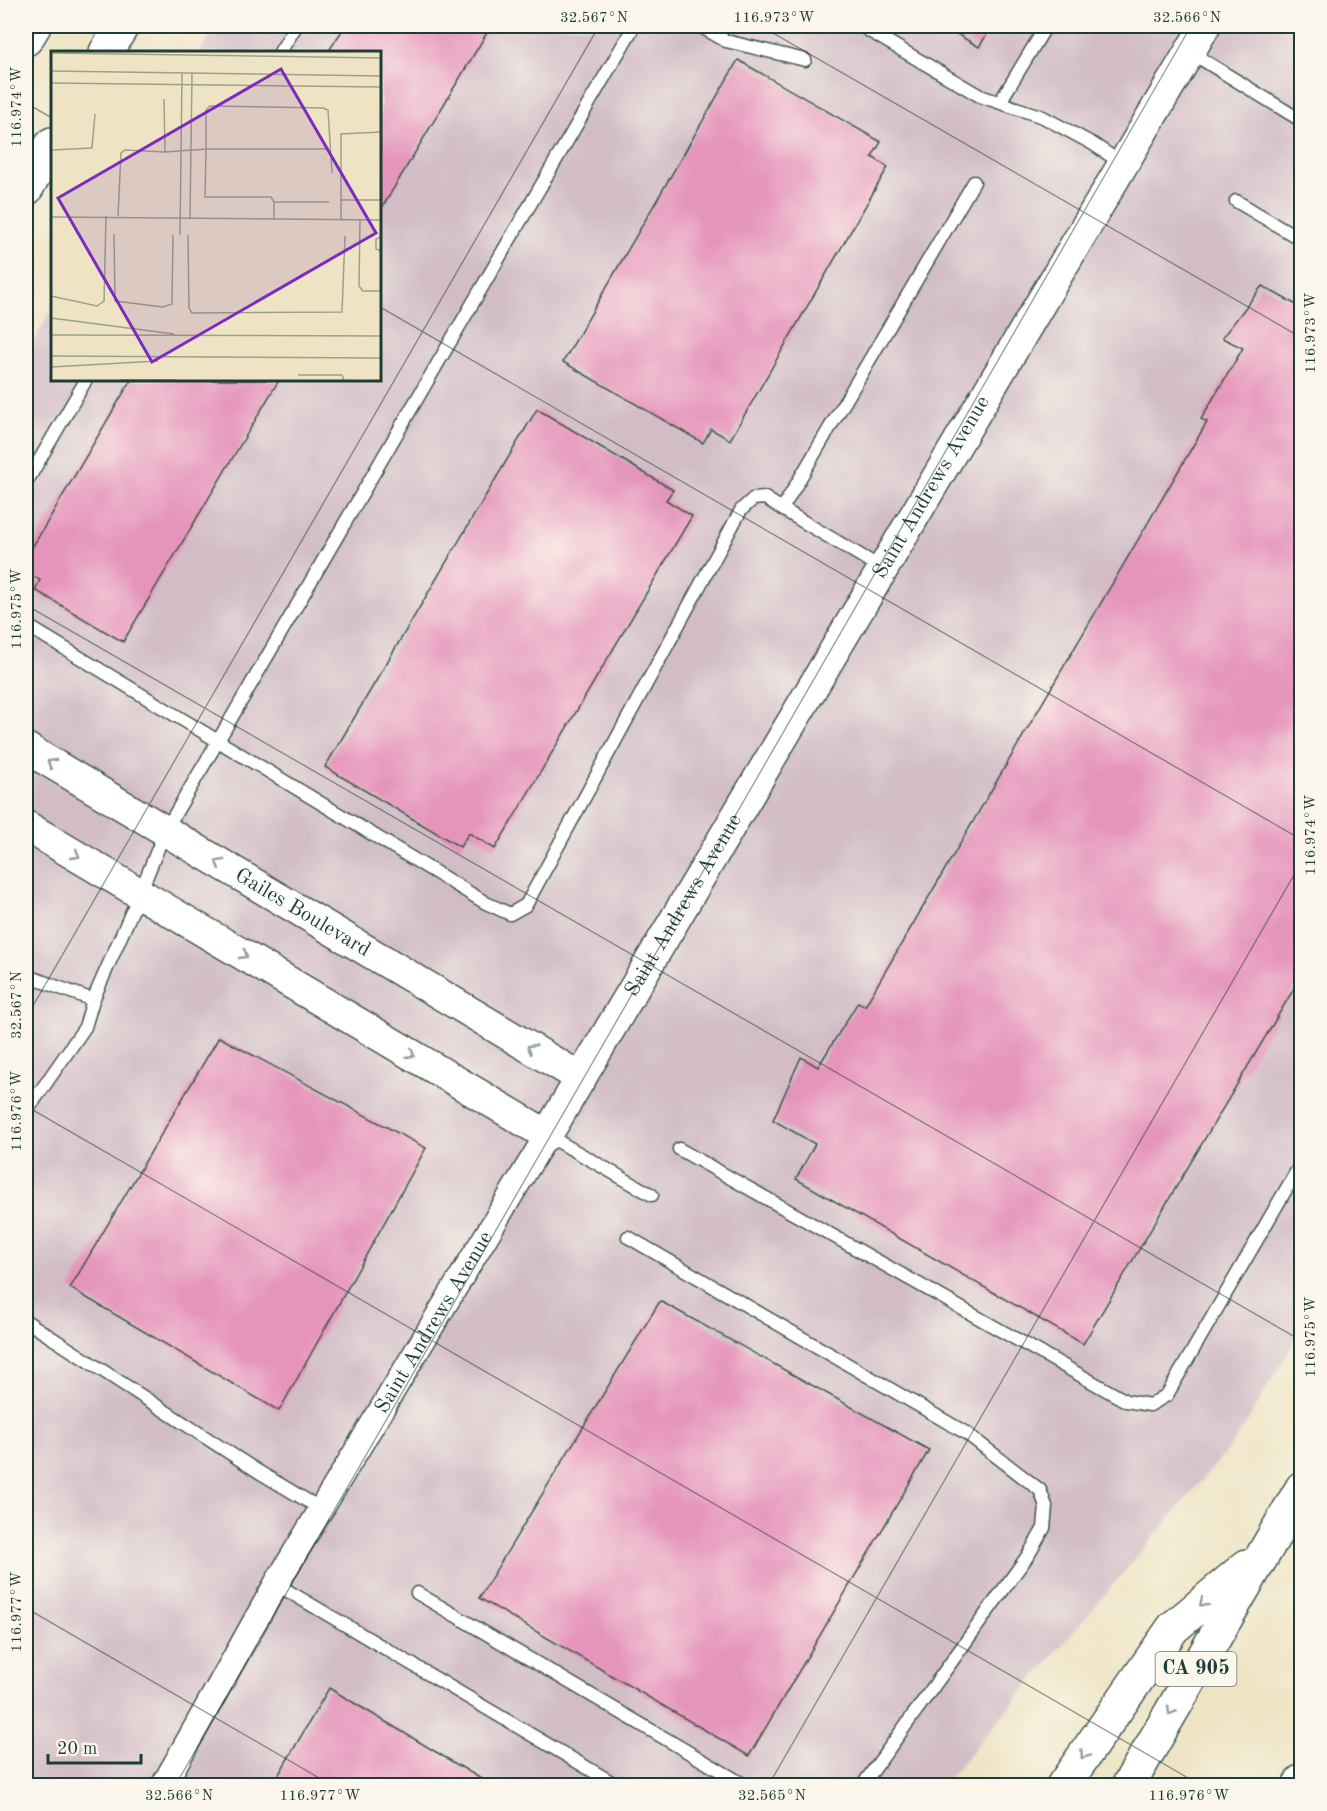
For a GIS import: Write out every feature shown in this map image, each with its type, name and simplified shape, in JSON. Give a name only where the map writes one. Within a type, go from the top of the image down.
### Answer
[{"type":"main road","points":[[26,39],[34,26]]},
{"type":"main road","points":[[107,51],[122,26]]},
{"type":"main road","points":[[26,189],[51,146]]},
{"type":"main road","name":"CA 905","points":[[1128,1785],[1302,1488]]},
{"type":"main road","points":[[1063,1785],[1173,1628],[1265,1552]]},
{"type":"main road","points":[[1299,1785],[1302,1780]]},
{"type":"street","name":"Saint Andrews Avenue","points":[[163,1785],[276,1584],[581,1078],[1205,26]]},
{"type":"street","name":"Gailes Boulevard","points":[[26,748],[581,1078]]},
{"type":"street","points":[[26,826],[547,1135]]},
{"type":"lane","points":[[281,51],[296,26]]},
{"type":"lane","points":[[26,1112],[85,1027],[93,1000],[165,831],[634,26]]},
{"type":"lane","points":[[700,26],[726,40],[805,60]]},
{"type":"lane","points":[[861,26],[980,96],[1043,117],[1123,164]]},
{"type":"lane","points":[[1000,102],[1046,26]]},
{"type":"lane","points":[[1189,52],[1302,121]]},
{"type":"lane","points":[[782,508],[974,182]]},
{"type":"lane","points":[[1236,201],[1302,240]]},
{"type":"lane","points":[[26,483],[86,381]]},
{"type":"lane","points":[[26,626],[486,903],[510,914],[526,905],[741,510],[753,499],[765,498],[883,569]]},
{"type":"lane","points":[[26,973],[33,978],[93,1000]]},
{"type":"lane","points":[[547,1135],[652,1195]]},
{"type":"lane","points":[[678,1149],[1126,1401],[1150,1405],[1167,1395],[1302,1162]]},
{"type":"lane","points":[[628,1237],[966,1433],[1040,1490],[1046,1506],[1044,1528],[1029,1554],[862,1785]]},
{"type":"lane","points":[[26,1321],[259,1472],[321,1509]]},
{"type":"lane","points":[[276,1584],[618,1785]]},
{"type":"lane","points":[[417,1593],[746,1785]]},
{"type":"shaded area","points":[[216,26],[1301,26],[1302,1329],[1236,1440],[943,1785],[26,1786],[26,354],[51,310],[51,381],[381,381],[381,51],[201,51]]},
{"type":"building","points":[[345,26],[491,26],[381,209],[381,51],[329,51]]},
{"type":"building","points":[[943,26],[992,26],[979,47]]},
{"type":"building","points":[[738,60],[881,142],[872,157],[888,167],[730,440],[711,429],[703,443],[563,362]]},
{"type":"building","points":[[1262,286],[1302,308],[1302,975],[1083,1344],[796,1179],[815,1144],[773,1120],[801,1057],[818,1067],[858,1002],[865,1006],[1207,422],[1201,419],[1243,348],[1222,338]]},
{"type":"building","points":[[130,381],[278,381],[123,642],[35,590],[40,580],[26,572],[26,558]]},
{"type":"building","points":[[537,409],[673,490],[666,500],[692,516],[495,849],[469,833],[460,847],[325,767]]},
{"type":"building","points":[[219,1037],[426,1148],[279,1411],[70,1288]]},
{"type":"building","points":[[660,1301],[929,1450],[749,1756],[479,1598]]},
{"type":"building","points":[[329,1688],[493,1786],[272,1786]]}]
